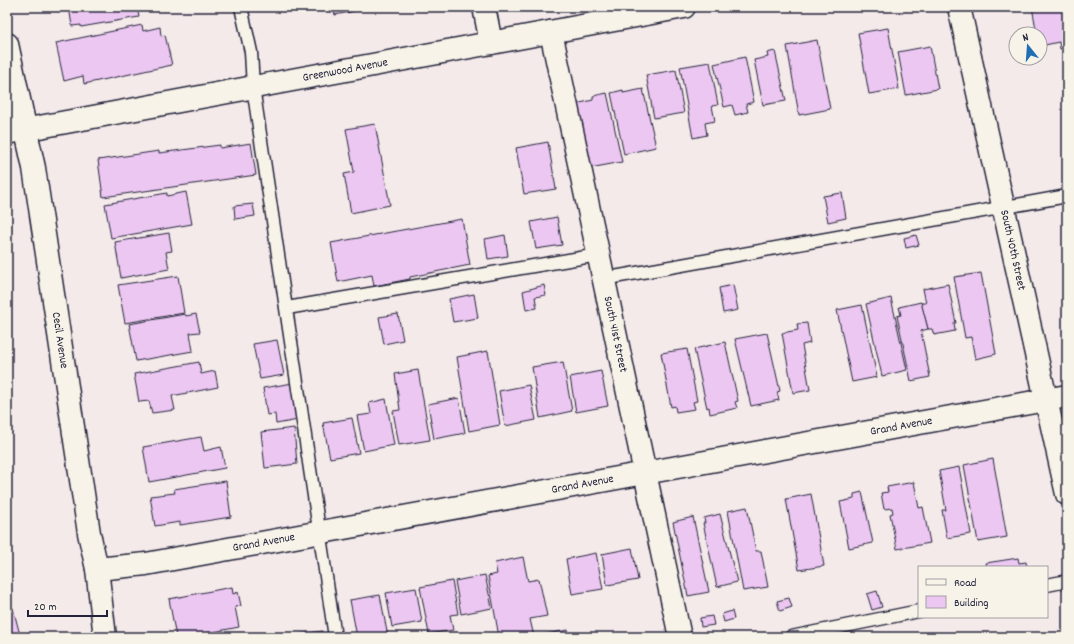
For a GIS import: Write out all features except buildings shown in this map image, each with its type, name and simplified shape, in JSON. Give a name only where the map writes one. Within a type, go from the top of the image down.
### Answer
[{"type":"street","points":[[484,7],[491,43]]},
{"type":"street","name":"Greenwood Avenue","points":[[16,131],[684,7]]},
{"type":"street","name":"South 40th Street","points":[[959,7],[1004,207],[1057,398],[1067,494]]},
{"type":"street","name":"South 41st Street","points":[[551,32],[680,637]]},
{"type":"street","name":"Cecil Avenue","points":[[7,44],[16,131],[34,168],[89,533],[97,569],[105,637]]},
{"type":"street","name":"Grand Avenue","points":[[97,569],[146,564],[1057,398]]},
{"type":"lane","points":[[241,7],[251,52],[253,87],[321,532],[335,637]]},
{"type":"lane","points":[[603,279],[1067,196]]},
{"type":"lane","points":[[287,308],[598,255]]},
{"type":"lane","points":[[1048,585],[1067,581]]},
{"type":"lane","points":[[791,637],[918,611]]}]
